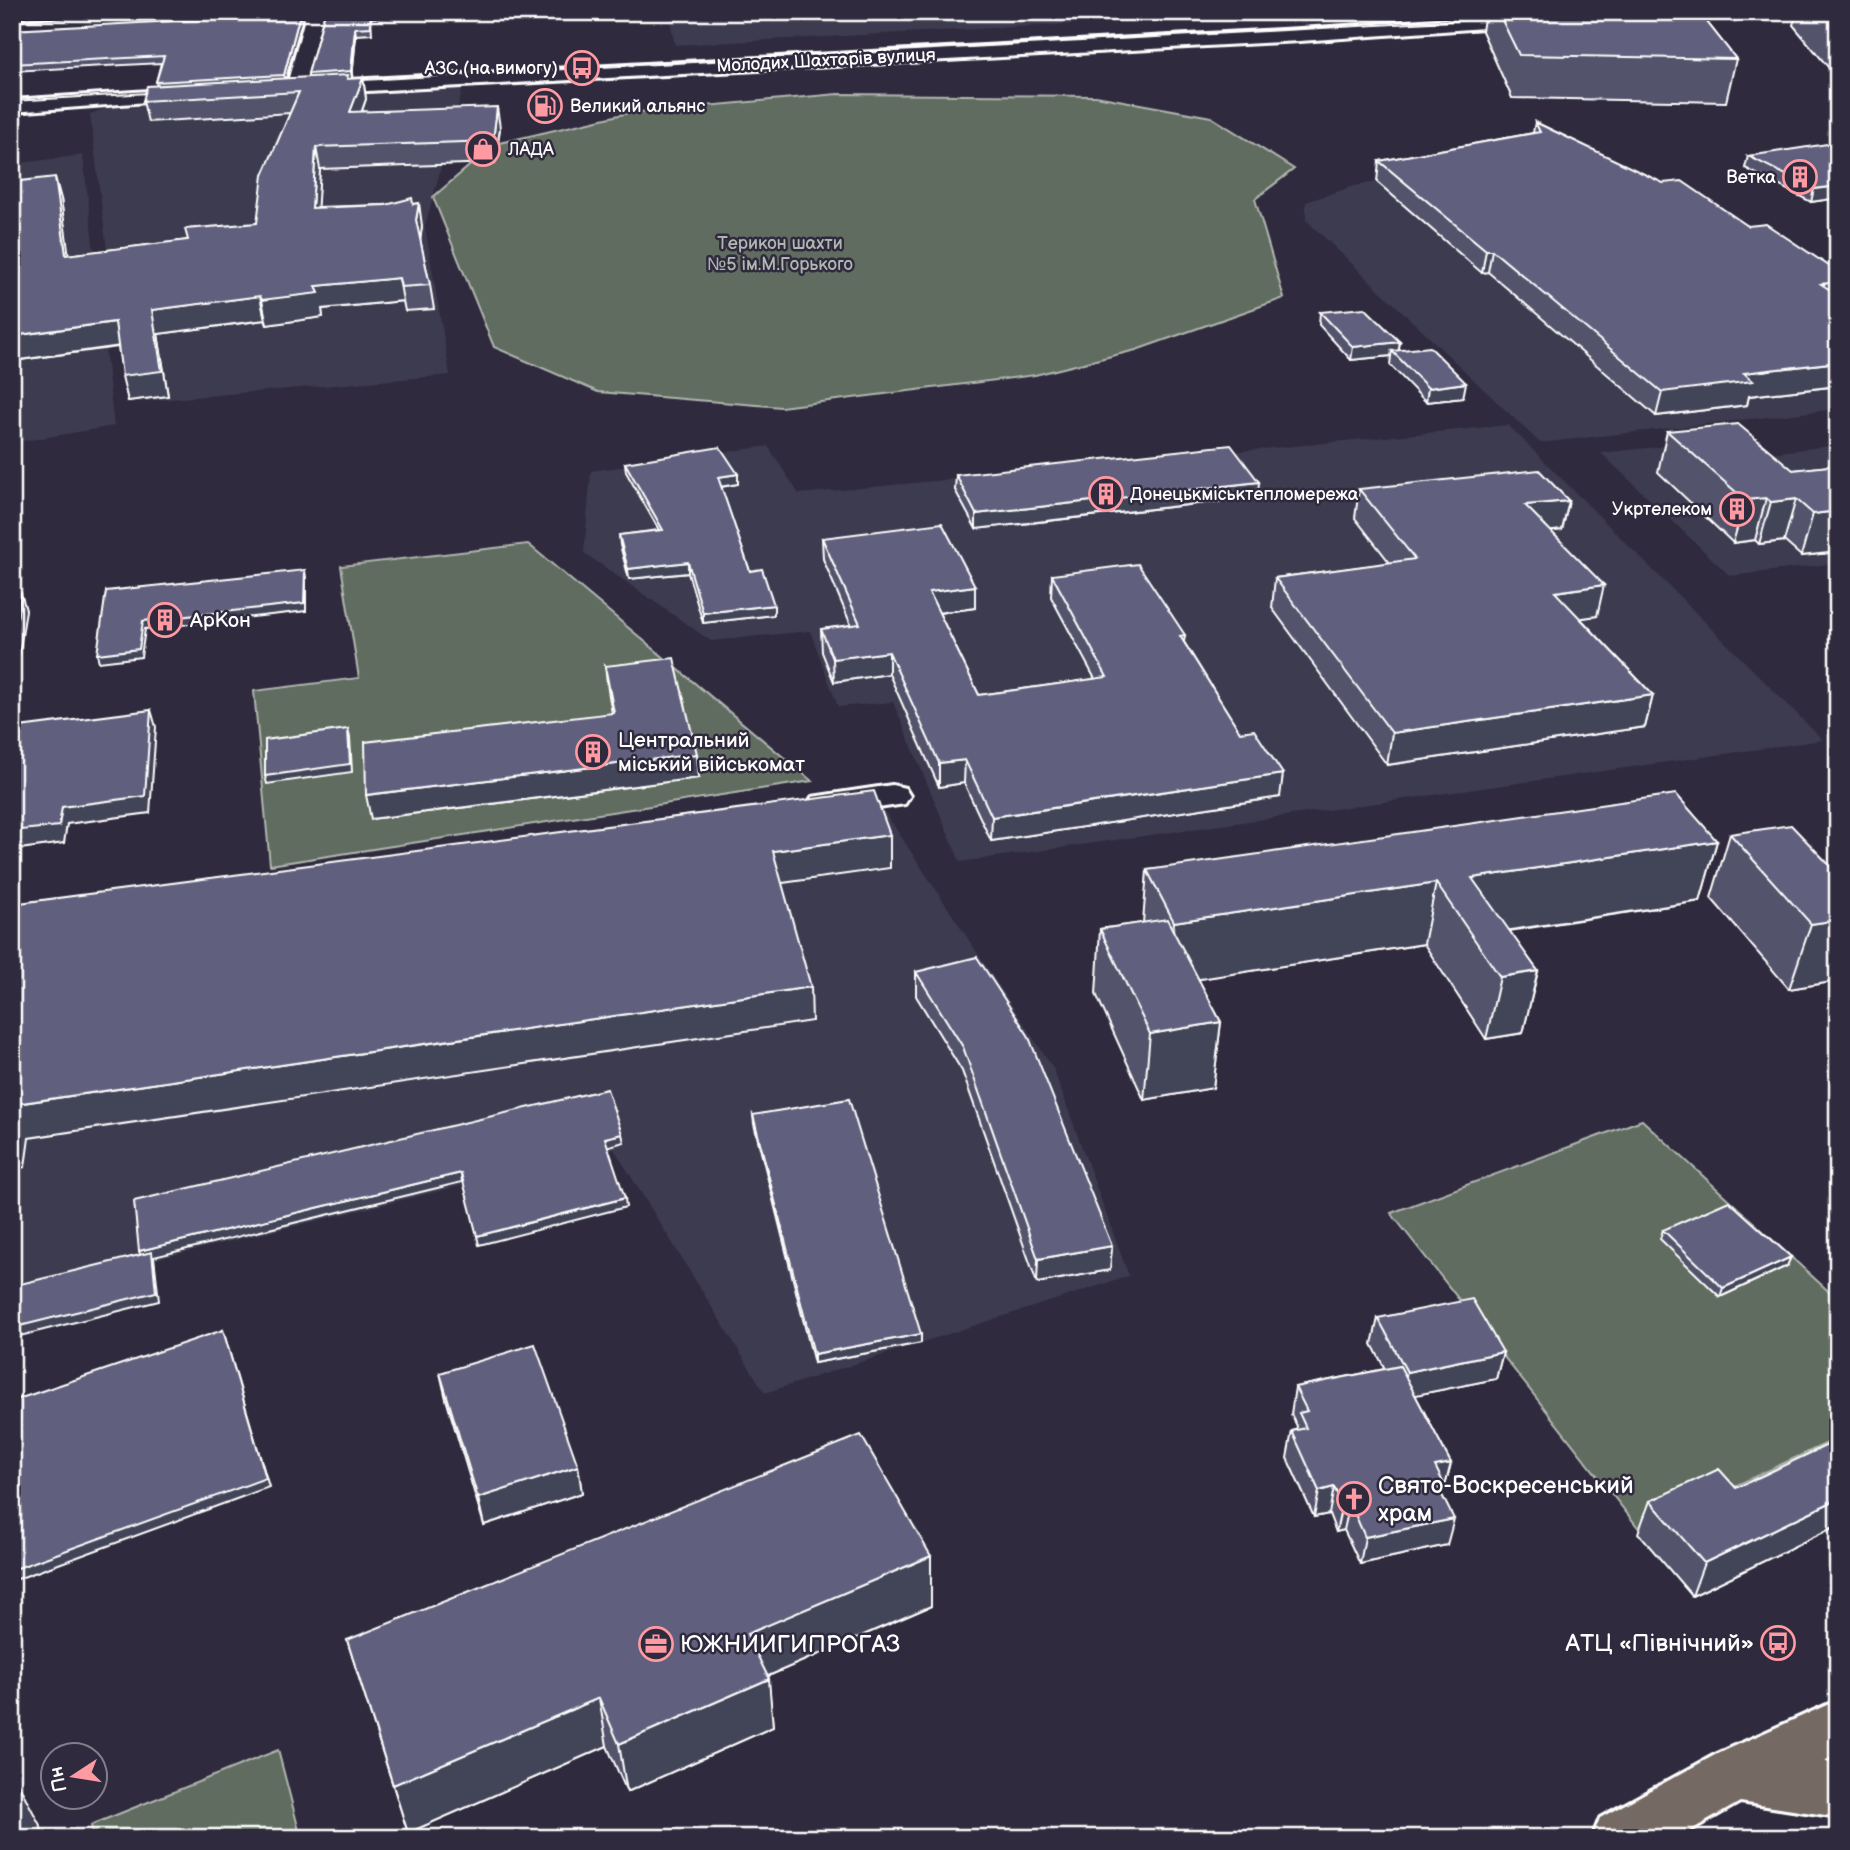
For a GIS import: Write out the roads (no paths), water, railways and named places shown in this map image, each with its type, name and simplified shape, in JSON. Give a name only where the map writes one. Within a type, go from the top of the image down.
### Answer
[{"type":"main road","points":[[12,28],[316,12],[290,83]]},
{"type":"main road","name":"Молодих Шахтарів вулиця","points":[[290,83],[1465,12]]},
{"type":"main road","name":"Молодих Шахтарів вулиця","points":[[290,83],[1480,18],[1640,12]]},
{"type":"main road","points":[[12,94],[216,88],[12,106]]},
{"type":"main road","points":[[796,809],[892,796]]},
{"type":"main road","points":[[1621,1838],[1735,1774],[1838,1726]]},
{"type":"main road","points":[[1735,1774],[1838,1790]]},
{"type":"tram line","points":[[344,81],[1504,18]]},
{"type":"tram line","points":[[12,101],[166,92]]},
{"type":"place","name":"АЗС (на вимогу)","points":[[582,68]]},
{"type":"place","name":"Великий альянс","points":[[545,106]]},
{"type":"place","name":"ЛАДА","points":[[483,149]]},
{"type":"place","name":"Ветка","points":[[1800,177]]},
{"type":"place","name":"Донецькміськтепломережа","points":[[1106,494]]},
{"type":"place","name":"Укртелеком","points":[[1737,509]]},
{"type":"place","name":"АрКон","points":[[165,620]]},
{"type":"place","name":"Центральний міський військомат","points":[[593,752]]},
{"type":"place","name":"Свято-Воскресенський храм","points":[[1354,1499]]},
{"type":"place","name":"АТЦ «Північний»","points":[[1778,1643]]},
{"type":"place","name":"ЮЖНИИГИПРОГАЗ","points":[[656,1644]]},
{"type":"park label","name":"Терикон шахти №5 ім.М.Горького","points":[[780,253]]}]
